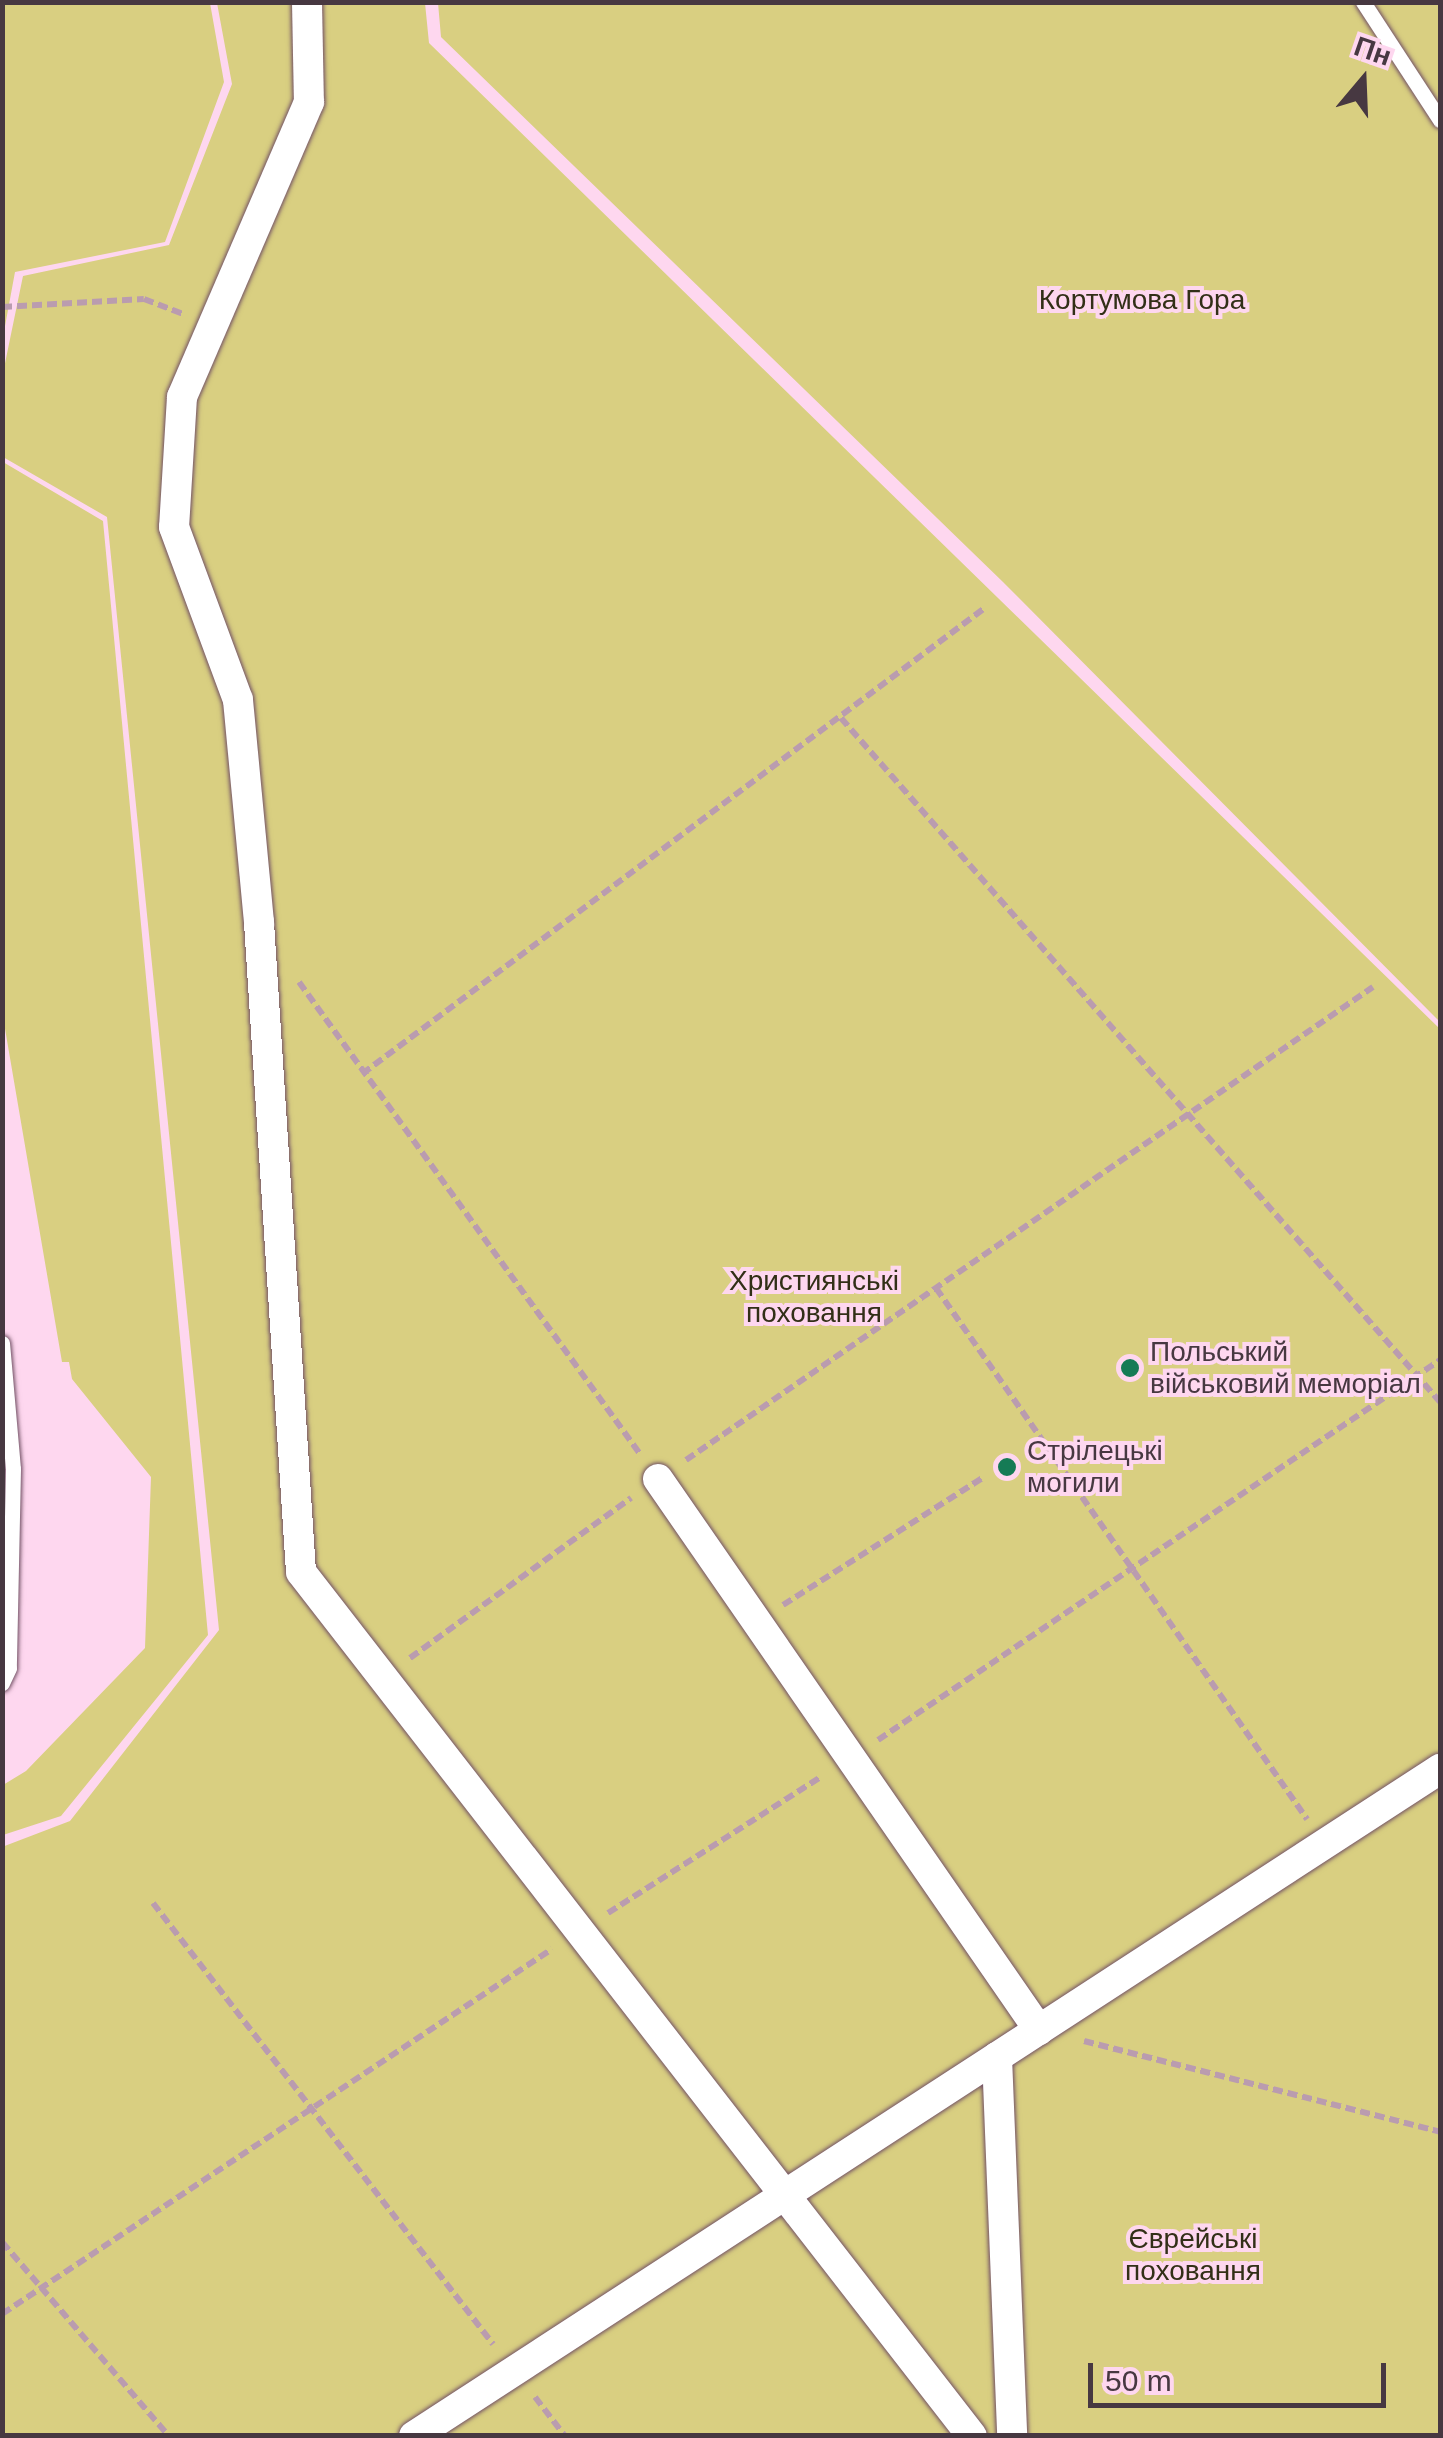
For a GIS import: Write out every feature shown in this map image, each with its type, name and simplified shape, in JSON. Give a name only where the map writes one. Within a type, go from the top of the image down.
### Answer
[{"type":"street","points":[[307,2],[308,102],[182,397],[174,526],[238,700],[259,923],[301,1572],[972,2436]]},
{"type":"street","points":[[658,1479],[752,1624],[852,1758],[1039,2030]]},
{"type":"street","points":[[414,2436],[1440,1769]]},
{"type":"street","points":[[997,2057],[1012,2436]]},
{"type":"lane","points":[[1364,2],[1440,120]]},
{"type":"lane","points":[[2,1343],[14,1469],[9,1668],[2,1683]]},
{"type":"path","points":[[2,307],[144,299],[212,326]]},
{"type":"path","points":[[362,1074],[986,607]]},
{"type":"path","points":[[842,718],[1440,1402]]},
{"type":"path","points":[[259,923],[362,1074],[658,1479]]},
{"type":"path","points":[[380,1678],[658,1479],[1373,987]]},
{"type":"path","points":[[936,1288],[1325,1844]]},
{"type":"path","points":[[2,2314],[580,1931],[852,1758],[1130,1566],[1440,1360]]},
{"type":"path","points":[[752,1624],[984,1478]]},
{"type":"path","points":[[153,1904],[564,2436]]},
{"type":"path","points":[[1039,2030],[1440,2132]]},
{"type":"path","points":[[2,2242],[170,2436]]},
{"type":"green space","points":[[2,3],[210,3],[224,82],[165,242],[15,272],[3,337]]},
{"type":"green space","name":"Християнські поховання","points":[[217,3],[425,3],[429,43],[1440,1029],[1440,2435],[3,2435],[2,1847],[70,1821],[219,1630],[107,517],[3,457],[3,373],[23,276],[169,245],[232,84]]},
{"type":"green space","name":"Кортумова Гора","points":[[438,3],[1440,3],[1440,1022],[1003,582],[441,37]]},
{"type":"green space","points":[[3,462],[103,521],[208,1635],[61,1816],[3,1835],[3,1785],[26,1771],[145,1648],[151,1477],[72,1379],[69,1362],[62,1362],[3,1017]]},
{"type":"place","name":"Польський військовий меморіал","points":[[1130,1368]]},
{"type":"place","name":"Стрілецькі могили","points":[[1007,1467]]},
{"type":"park label","name":"Єврейські поховання","points":[[1193,2255]]}]
